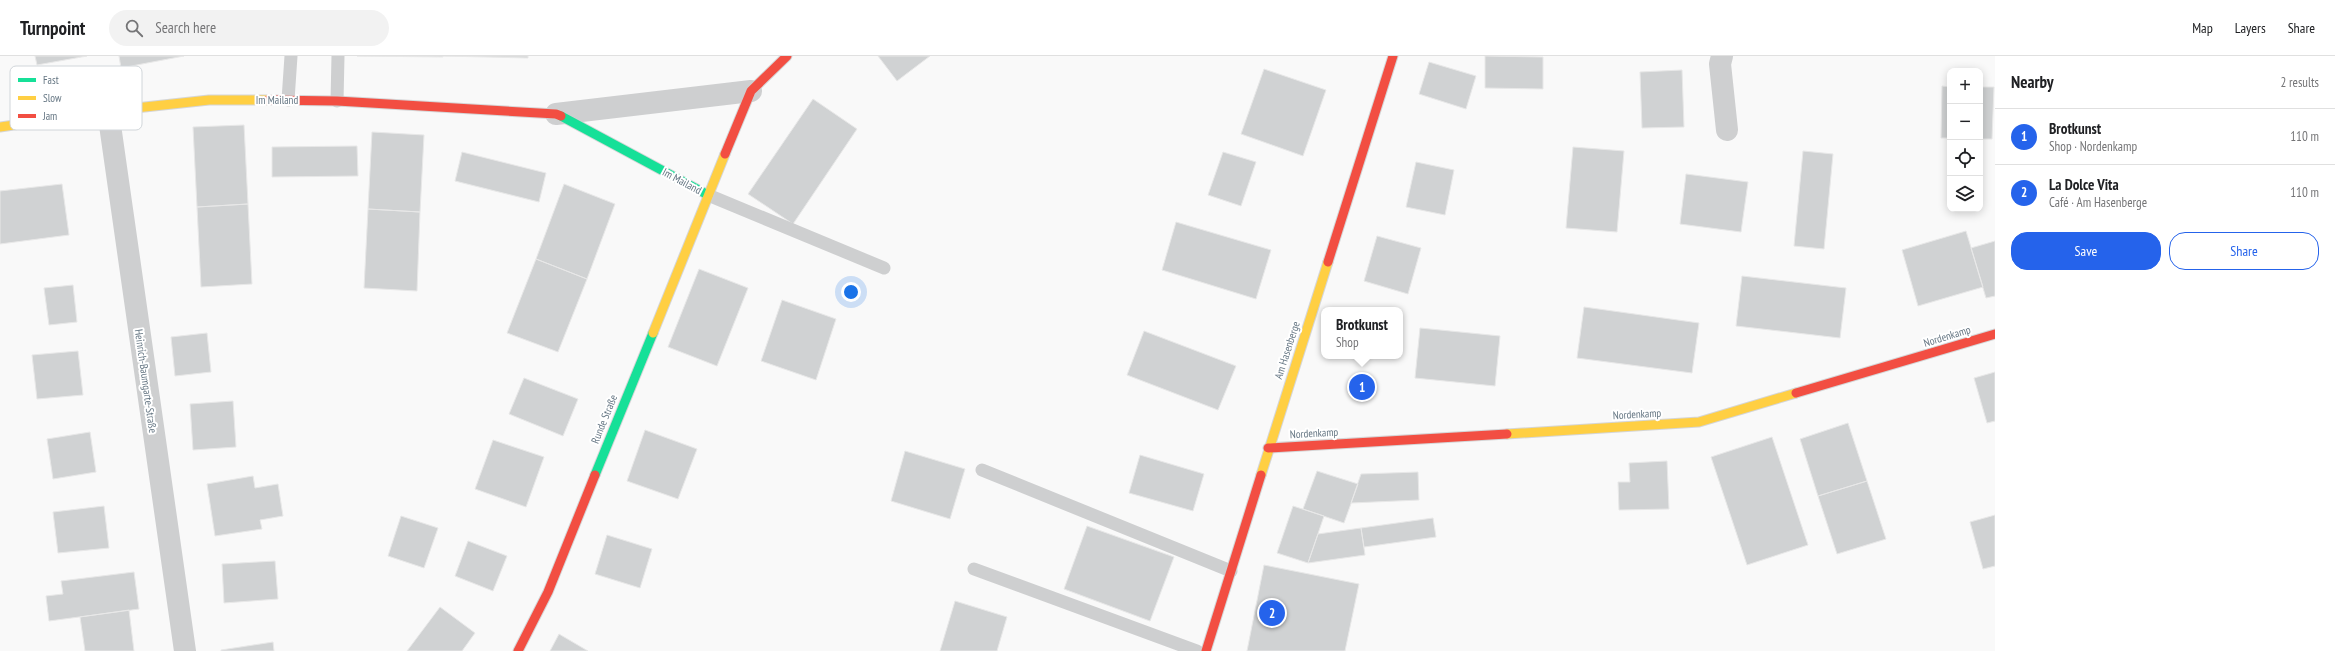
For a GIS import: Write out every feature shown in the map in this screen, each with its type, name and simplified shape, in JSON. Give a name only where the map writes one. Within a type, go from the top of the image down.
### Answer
[{"type":"street","name":"Im Mailand","points":[[556,114],[708,195],[751,91],[787,56]]},
{"type":"street","name":"Am Hasenberge","points":[[1206,651],[1268,448],[1393,56]]},
{"type":"street","points":[[1722,56],[1720,64],[1727,130]]},
{"type":"street","name":"Im Mailand","points":[[142,107],[209,100],[288,100],[337,101],[556,114],[751,91]]},
{"type":"street","name":"Im Mailand","points":[[0,127],[10,126]]},
{"type":"street","name":"Heinrich-Baumgarte-Straße","points":[[111,130],[185,651]]},
{"type":"street","name":"Runde Straße","points":[[518,651],[548,592],[708,195]]},
{"type":"street","name":"Nordenkamp","points":[[1268,448],[1699,422],[1995,334]]},
{"type":"lane","points":[[288,100],[291,56]]},
{"type":"lane","points":[[337,101],[338,56]]},
{"type":"lane","points":[[708,195],[884,268]]},
{"type":"lane","points":[[982,470],[1230,570]]},
{"type":"lane","points":[[974,570],[1197,651]]},
{"type":"building","points":[[35,56],[87,56],[37,65]]},
{"type":"building","points":[[119,56],[184,56],[132,66],[121,66]]},
{"type":"building","points":[[357,56],[443,56],[443,57]]},
{"type":"building","points":[[443,56],[528,56],[528,58]]},
{"type":"building","points":[[878,56],[930,56],[897,81]]},
{"type":"building","points":[[1485,56],[1543,57],[1543,89],[1485,88]]},
{"type":"building","points":[[1429,62],[1476,76],[1466,109],[1419,94]]},
{"type":"building","points":[[1264,69],[1326,90],[1303,156],[1241,134]]},
{"type":"building","points":[[1682,70],[1684,127],[1642,128],[1640,72]]},
{"type":"building","points":[[1942,86],[1947,87],[1947,138],[1941,138]]},
{"type":"building","points":[[1983,87],[1994,87],[1992,139],[1983,139]]},
{"type":"building","points":[[813,99],[857,129],[793,224],[748,194]]},
{"type":"building","points":[[244,125],[248,204],[197,207],[193,127]]},
{"type":"building","points":[[372,132],[424,135],[420,212],[368,209]]},
{"type":"building","points":[[357,146],[358,176],[272,177],[272,147]]},
{"type":"building","points":[[1573,147],[1624,151],[1617,232],[1566,228]]},
{"type":"building","points":[[1803,151],[1833,154],[1824,249],[1794,246]]},
{"type":"building","points":[[462,152],[546,173],[539,202],[455,181]]},
{"type":"building","points":[[1223,152],[1256,162],[1241,206],[1208,195]]},
{"type":"building","points":[[1416,162],[1454,170],[1445,215],[1406,207]]},
{"type":"building","points":[[1686,174],[1748,182],[1741,232],[1680,224]]},
{"type":"building","points":[[62,184],[69,235],[0,244],[0,191]]},
{"type":"building","points":[[564,184],[615,204],[587,279],[536,259]]},
{"type":"building","points":[[248,204],[252,284],[201,287],[197,207]]},
{"type":"building","points":[[368,209],[420,212],[417,291],[364,288]]},
{"type":"building","points":[[1176,222],[1271,250],[1256,299],[1162,270]]},
{"type":"building","points":[[1966,231],[1983,287],[1918,306],[1902,250]]},
{"type":"building","points":[[1377,236],[1421,248],[1408,294],[1364,281]]},
{"type":"building","points":[[1995,241],[1995,296],[1986,298],[1971,248]]},
{"type":"building","points":[[536,259],[587,279],[558,352],[507,333]]},
{"type":"building","points":[[699,269],[748,288],[717,366],[668,347]]},
{"type":"building","points":[[1742,276],[1846,288],[1840,338],[1736,326]]},
{"type":"building","points":[[73,285],[77,322],[49,325],[44,288]]},
{"type":"building","points":[[782,300],[836,319],[816,380],[761,361]]},
{"type":"building","points":[[1584,307],[1699,323],[1692,373],[1577,358]]},
{"type":"building","points":[[1420,328],[1500,336],[1495,386],[1415,378]]},
{"type":"building","points":[[1144,331],[1236,366],[1218,410],[1127,375]]},
{"type":"building","points":[[207,333],[211,372],[175,376],[171,337]]},
{"type":"building","points":[[78,351],[83,395],[37,399],[32,355]]},
{"type":"building","points":[[1995,372],[1995,421],[1987,423],[1974,378]]},
{"type":"building","points":[[524,378],[578,399],[563,436],[509,414]]},
{"type":"building","points":[[233,401],[236,447],[193,450],[190,404]]},
{"type":"building","points":[[1848,423],[1867,481],[1818,496],[1800,439]]},
{"type":"building","points":[[645,430],[697,449],[678,499],[627,481]]},
{"type":"building","points":[[90,432],[96,472],[53,479],[47,439]]},
{"type":"building","points":[[1772,437],[1808,545],[1747,565],[1711,457]]},
{"type":"building","points":[[493,440],[544,457],[526,507],[475,489]]},
{"type":"building","points":[[905,451],[965,469],[950,519],[891,501]]},
{"type":"building","points":[[1140,455],[1204,474],[1193,511],[1129,493]]},
{"type":"building","points":[[1667,461],[1669,509],[1619,510],[1618,482],[1630,482],[1629,463]]},
{"type":"building","points":[[1317,471],[1358,484],[1344,523],[1303,509]]},
{"type":"building","points":[[1418,472],[1419,500],[1351,503],[1361,474]]},
{"type":"building","points":[[253,476],[255,488],[278,484],[283,516],[260,520],[262,529],[215,536],[207,484]]},
{"type":"building","points":[[1867,481],[1886,539],[1837,554],[1818,496]]},
{"type":"building","points":[[104,506],[109,548],[58,553],[53,512]]},
{"type":"building","points":[[1293,506],[1324,516],[1308,563],[1277,553]]},
{"type":"building","points":[[1995,515],[1995,566],[1983,569],[1970,522]]},
{"type":"building","points":[[401,516],[438,528],[424,568],[388,556]]},
{"type":"building","points":[[1433,518],[1436,537],[1364,547],[1361,528]]},
{"type":"building","points":[[1087,526],[1174,557],[1150,621],[1064,589]]},
{"type":"building","points":[[1361,528],[1365,555],[1308,563],[1318,534]]},
{"type":"building","points":[[607,535],[652,549],[640,588],[595,574]]},
{"type":"building","points":[[468,541],[507,556],[493,591],[455,576]]},
{"type":"building","points":[[275,561],[278,599],[224,603],[222,564]]},
{"type":"building","points":[[1264,565],[1359,584],[1345,651],[1247,651]]},
{"type":"building","points":[[134,572],[139,609],[49,621],[46,596],[63,594],[61,581]]},
{"type":"building","points":[[955,601],[1007,617],[997,651],[940,651]]},
{"type":"building","points":[[440,607],[475,633],[462,651],[407,651]]},
{"type":"building","points":[[129,610],[134,651],[85,651],[80,617]]},
{"type":"building","points":[[559,634],[588,651],[550,651]]},
{"type":"building","points":[[273,642],[274,651],[221,651],[221,650]]},
{"type":"traffic: fast","points":[[561,116],[708,195]]},
{"type":"traffic: fast","points":[[595,475],[653,333]]},
{"type":"traffic: slow","points":[[142,107],[209,100],[268,100]]},
{"type":"traffic: slow","points":[[0,127],[10,126]]},
{"type":"traffic: slow","points":[[653,333],[725,154]]},
{"type":"traffic: slow","points":[[1261,475],[1328,262]]},
{"type":"traffic: slow","points":[[1507,434],[1699,422],[1796,393]]},
{"type":"traffic: jam","points":[[725,154],[751,91],[787,56]]},
{"type":"traffic: jam","points":[[1328,262],[1393,56]]},
{"type":"traffic: jam","points":[[268,100],[337,101],[556,114],[561,116]]},
{"type":"traffic: jam","points":[[1796,393],[1995,334]]},
{"type":"traffic: jam","points":[[1268,448],[1507,434]]},
{"type":"traffic: jam","points":[[518,651],[548,592],[595,475]]},
{"type":"traffic: jam","points":[[1206,651],[1261,475]]},
{"type":"place","name":"Brotkunst","points":[[1362,387]]},
{"type":"place","name":"La Dolce Vita","points":[[1272,613]]}]
